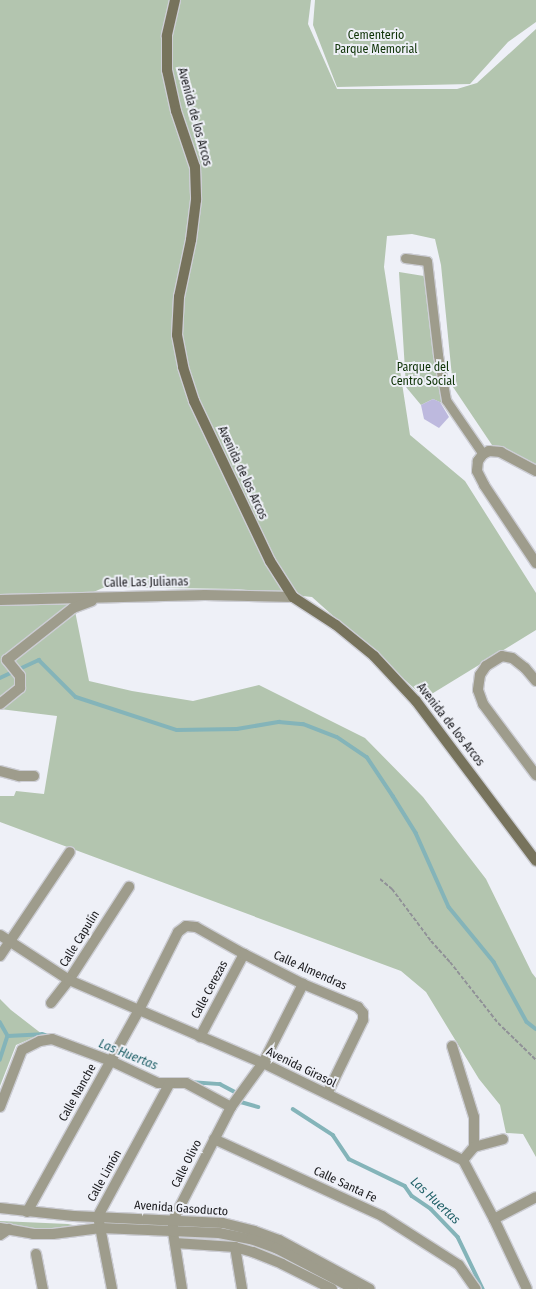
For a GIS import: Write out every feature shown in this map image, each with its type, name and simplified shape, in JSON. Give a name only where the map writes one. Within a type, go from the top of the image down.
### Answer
[{"type":"main road","name":"Avenida de los Arcos","points":[[175,0],[167,36],[167,70],[176,111],[195,167],[196,200],[191,240],[179,297],[177,335],[183,368],[194,401],[270,561],[293,597],[336,625],[374,656],[416,700],[536,861]]},
{"type":"street","points":[[405,258],[427,261],[438,355],[446,400],[483,454]]},
{"type":"street","points":[[536,471],[501,452],[489,451],[483,454],[478,461],[477,470],[484,485],[536,563]]},
{"type":"street","name":"Calle Las Julianas","points":[[0,600],[205,595],[293,597]]},
{"type":"street","points":[[0,704],[20,688],[19,674],[7,660],[27,646],[49,626],[81,604],[112,597]]},
{"type":"street","points":[[536,681],[525,668],[512,658],[502,656],[486,666],[480,675],[478,690],[483,704],[536,775]]},
{"type":"street","points":[[0,771],[18,776],[34,776]]},
{"type":"street","points":[[0,956],[70,852]]},
{"type":"street","name":"Calle Capulín","points":[[51,1003],[69,980],[129,886]]},
{"type":"street","name":"Calle Almendras","points":[[186,926],[196,927],[244,954],[304,984],[358,1007],[363,1013],[364,1020],[327,1094]]},
{"type":"street","name":"Calle Nanche","points":[[27,1212],[139,1010],[178,932],[186,926]]},
{"type":"street","name":"Avenida Girasol","points":[[0,935],[69,980],[200,1038],[263,1063],[463,1160]]},
{"type":"street","name":"Calle Cerezas","points":[[200,1038],[244,954]]},
{"type":"street","name":"Calle Olivo","points":[[182,1289],[173,1232],[173,1220],[232,1105],[263,1063],[304,984]]},
{"type":"street","points":[[0,1107],[22,1050],[40,1041],[52,1039],[112,1057],[158,1083],[186,1083],[232,1105]]},
{"type":"street","points":[[452,1046],[474,1117],[474,1147]]},
{"type":"street","name":"Calle Limón","points":[[112,1289],[98,1216],[170,1083]]},
{"type":"street","name":"Calle Santa Fe","points":[[214,1139],[382,1216],[459,1265],[476,1289]]},
{"type":"street","points":[[503,1139],[474,1147],[463,1160],[494,1219],[526,1289]]},
{"type":"street","points":[[494,1219],[536,1197]]},
{"type":"street","name":"Avenida Gasoducto","points":[[0,1208],[27,1212],[223,1223],[254,1231],[279,1240],[370,1289]]},
{"type":"street","name":"Avenida Gasoducto","points":[[3,1231],[53,1234],[101,1228],[219,1233],[251,1239],[276,1248],[354,1289]]},
{"type":"street","points":[[175,1242],[235,1247],[253,1252],[282,1264],[332,1289]]},
{"type":"street","points":[[235,1247],[242,1289]]},
{"type":"street","points":[[36,1254],[43,1289]]},
{"type":"path","points":[[380,879],[392,890],[431,941],[450,962],[498,1023],[536,1060]]},
{"type":"green space","points":[[0,0],[311,0],[308,24],[337,89],[457,89],[477,83],[536,29],[536,464],[492,445],[453,387],[441,265],[435,239],[412,234],[387,236],[384,267],[410,435],[465,481],[536,593],[536,630],[425,698],[312,597],[236,589],[105,587],[73,601],[89,681],[132,691],[193,701],[259,685],[365,738],[423,797],[486,879],[532,973],[536,978],[536,1157],[523,1134],[506,1133],[500,1105],[479,1079],[426,992],[401,971],[0,822],[0,796],[14,796],[16,791],[44,794],[57,716],[0,709]]},
{"type":"green space","name":"Cementerio Parque Memorial","points":[[315,0],[536,0],[536,22],[508,42],[470,84],[337,87],[313,25]]},
{"type":"green space","name":"Parque del Centro Social","points":[[399,272],[430,277],[444,404],[433,399],[421,405],[406,387]]},
{"type":"green space","points":[[0,999],[11,1010],[42,1034],[16,1045],[0,1086]]},
{"type":"green space","points":[[0,1221],[68,1224],[77,1226],[33,1233],[0,1228]]},
{"type":"building","points":[[433,399],[440,402],[449,417],[439,428],[424,419],[421,405]]},
{"type":"waterway","points":[[0,678],[39,660],[76,697],[177,730],[237,729],[279,722],[303,724],[337,737],[367,757],[416,833],[449,907],[494,962],[527,1022],[536,1029]]},
{"type":"waterway","name":"Las Huertas","points":[[0,1022],[8,1036],[0,1060]]},
{"type":"waterway","name":"Las Huertas","points":[[8,1036],[42,1034],[48,1036]]},
{"type":"waterway","name":"Las Huertas","points":[[190,1082],[220,1084],[237,1093],[241,1102],[258,1107]]},
{"type":"waterway","name":"Las Huertas","points":[[293,1109],[333,1135],[349,1159],[405,1186],[412,1196],[431,1209],[458,1237],[483,1289]]}]
